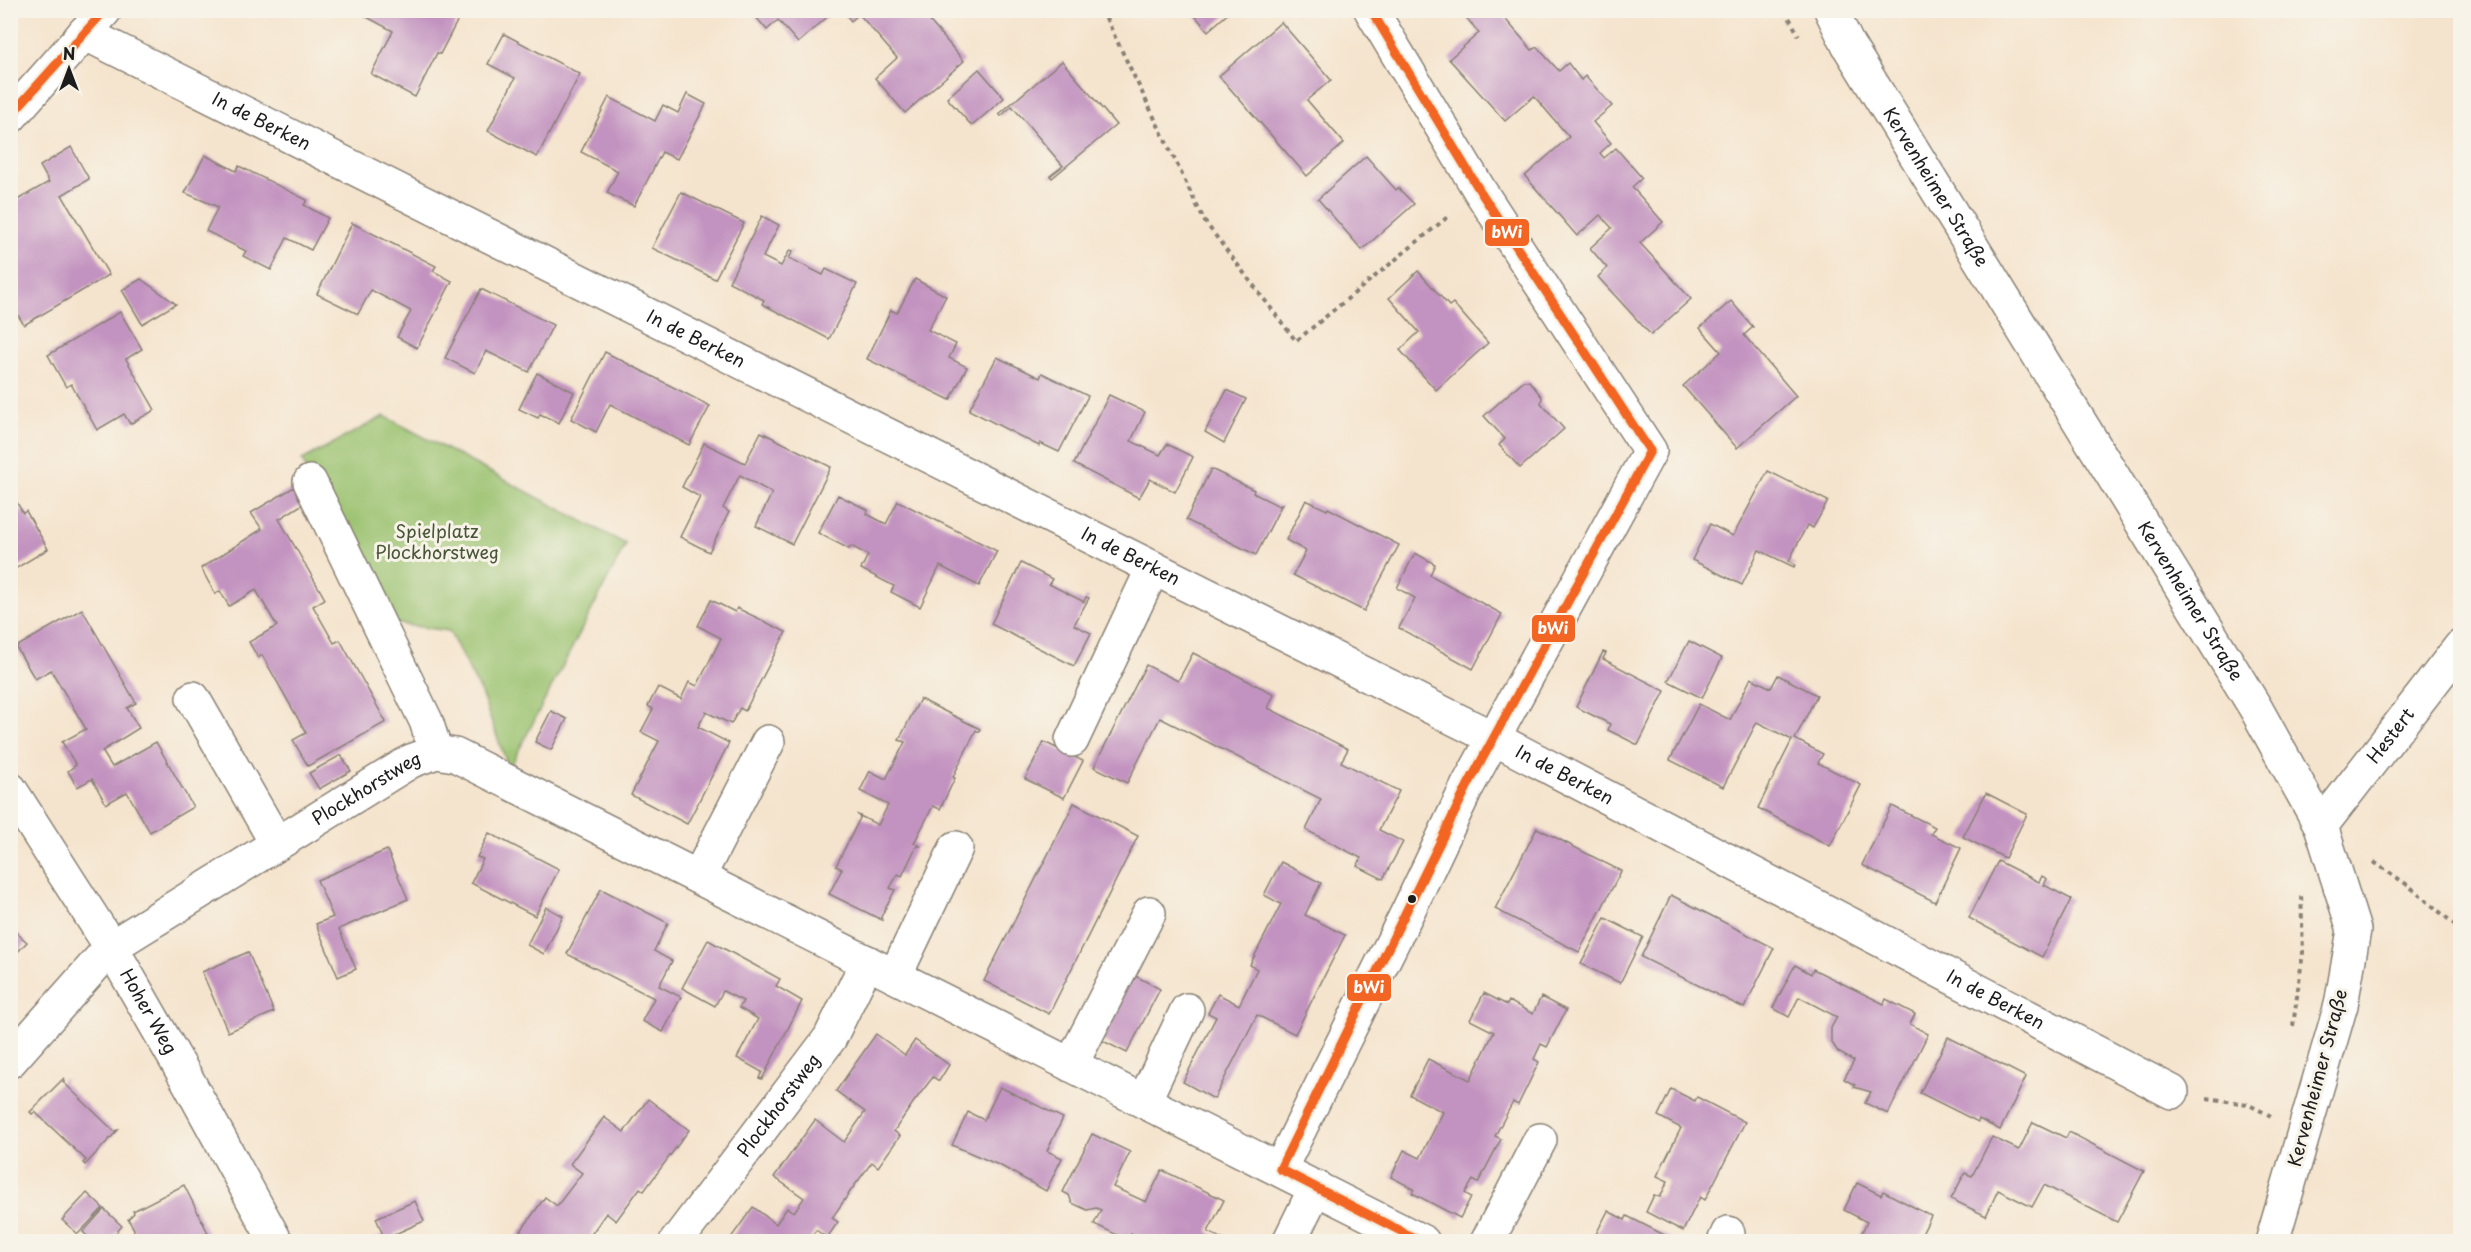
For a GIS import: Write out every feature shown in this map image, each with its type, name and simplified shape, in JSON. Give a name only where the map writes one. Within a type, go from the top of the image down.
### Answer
[{"type":"street","points":[[1280,1169],[1404,919],[1467,785],[1495,739],[1650,451],[1480,191],[1371,10]]},
{"type":"street","name":"Kervenheimer Straße","points":[[1831,10],[1848,45],[2255,707],[2321,826],[2354,930],[2341,1005],[2272,1242]]},
{"type":"street","points":[[10,117],[95,22]]},
{"type":"street","name":"In de Berken","points":[[95,22],[1153,568],[1495,739],[2172,1092]]},
{"type":"street","points":[[310,482],[426,721],[436,752]]},
{"type":"street","points":[[1072,740],[1153,568]]},
{"type":"street","name":"Hestert","points":[[2321,826],[2460,647]]},
{"type":"street","points":[[194,698],[277,844]]},
{"type":"street","points":[[699,876],[768,742]]},
{"type":"street","name":"Plockhorstweg","points":[[10,1060],[111,947],[411,761],[436,752],[455,754],[1423,1242]]},
{"type":"street","name":"Hoher Weg","points":[[10,789],[111,947],[276,1242]]},
{"type":"street","points":[[881,969],[956,848]]},
{"type":"street","points":[[1071,1065],[1149,913]]},
{"type":"street","name":"Plockhorstweg","points":[[676,1242],[881,969]]},
{"type":"street","points":[[1144,1101],[1187,1010]]},
{"type":"street","points":[[1487,1242],[1540,1140]]},
{"type":"street","points":[[1289,1242],[1316,1187]]},
{"type":"path","points":[[1102,10],[1205,222],[1296,341],[1480,191]]},
{"type":"path","points":[[2409,886],[2460,929]]},
{"type":"path","points":[[2293,1030],[2303,952],[2300,889]]},
{"type":"path","points":[[2172,1092],[2247,1104],[2274,1117],[2276,1106]]},
{"type":"green space","name":"Spielplatz Plockhorstweg","points":[[384,416],[626,544],[509,769],[481,693],[449,631],[378,621],[302,460]]},
{"type":"building","points":[[354,10],[463,10],[440,54],[437,53],[415,97],[371,74],[393,31]]},
{"type":"building","points":[[750,10],[835,10],[798,43],[778,20],[767,30]]},
{"type":"building","points":[[842,10],[920,10],[964,61],[905,113],[875,78],[897,58],[859,14],[851,21]]},
{"type":"building","points":[[1190,10],[1232,10],[1208,31]]},
{"type":"building","points":[[1460,10],[1505,10],[1501,14],[1532,50],[1537,47],[1559,71],[1568,63],[1581,80],[1585,76],[1612,106],[1593,122],[1611,143],[1600,153],[1604,158],[1616,148],[1642,178],[1632,187],[1663,222],[1640,243],[1691,299],[1651,335],[1598,277],[1607,268],[1590,248],[1612,228],[1600,215],[1577,236],[1525,176],[1569,137],[1534,96],[1505,121],[1449,59],[1479,33]]},
{"type":"building","points":[[1281,22],[1331,80],[1307,100],[1344,143],[1307,176],[1219,76]]},
{"type":"building","points":[[504,34],[580,74],[537,157],[488,131],[515,78],[488,64]]},
{"type":"building","points":[[1062,61],[1116,125],[1052,178],[1050,176],[1063,166],[1012,106],[1001,116],[999,114]]},
{"type":"building","points":[[979,69],[1004,98],[972,126],[947,98]]},
{"type":"building","points":[[687,94],[706,104],[677,159],[662,152],[634,206],[607,193],[618,171],[581,152],[609,97],[655,121],[663,105],[678,113]]},
{"type":"building","points":[[71,147],[89,179],[62,195],[109,275],[24,325],[10,302],[10,204],[49,182],[40,166]]},
{"type":"building","points":[[205,155],[236,171],[239,166],[307,200],[304,205],[328,218],[311,250],[287,238],[271,270],[243,256],[246,251],[206,231],[218,207],[185,193]]},
{"type":"building","points":[[1366,156],[1396,190],[1398,188],[1414,204],[1362,250],[1318,199]]},
{"type":"building","points":[[681,192],[744,223],[715,279],[652,248]]},
{"type":"building","points":[[762,216],[779,225],[763,257],[781,266],[790,250],[793,251],[789,258],[823,275],[826,269],[857,284],[829,339],[762,304],[764,300],[729,282]]},
{"type":"building","points":[[352,223],[436,266],[433,271],[452,281],[417,348],[397,337],[411,311],[371,290],[358,314],[317,294]]},
{"type":"building","points":[[1418,271],[1449,306],[1453,303],[1488,343],[1436,390],[1400,350],[1419,332],[1389,298]]},
{"type":"building","points":[[141,279],[176,304],[142,324],[122,290]]},
{"type":"building","points":[[915,279],[946,296],[928,330],[956,344],[949,358],[967,367],[950,400],[867,359],[891,310],[897,313]]},
{"type":"building","points":[[481,289],[553,325],[529,372],[486,351],[475,373],[445,358]]},
{"type":"building","points":[[1731,301],[1753,327],[1744,335],[1796,396],[1737,448],[1683,386],[1721,352],[1700,328]]},
{"type":"building","points":[[120,312],[142,349],[126,359],[155,410],[130,424],[124,414],[97,430],[71,384],[66,387],[48,355]]},
{"type":"building","points":[[605,352],[710,406],[689,445],[610,404],[596,432],[571,419]]},
{"type":"building","points":[[997,357],[1040,378],[1042,373],[1088,396],[1059,452],[1040,443],[1039,446],[969,410]]},
{"type":"building","points":[[537,373],[574,392],[559,423],[540,414],[538,418],[519,409]]},
{"type":"building","points":[[1523,381],[1529,381],[1542,397],[1541,403],[1564,429],[1520,468],[1499,445],[1505,439],[1484,416]]},
{"type":"building","points":[[1227,390],[1246,399],[1224,443],[1205,432]]},
{"type":"building","points":[[1109,395],[1145,412],[1131,441],[1160,455],[1167,444],[1193,457],[1175,492],[1150,479],[1139,498],[1074,464]]},
{"type":"building","points":[[761,432],[831,467],[792,544],[756,526],[772,493],[740,475],[723,508],[729,512],[709,552],[680,537],[700,497],[682,487],[704,443],[745,463]]},
{"type":"building","points":[[1211,469],[1254,490],[1253,493],[1279,506],[1282,504],[1256,555],[1186,520]]},
{"type":"building","points":[[1768,471],[1828,501],[1813,528],[1807,525],[1789,561],[1795,565],[1794,567],[1759,550],[1742,585],[1692,560],[1710,524],[1733,536]]},
{"type":"building","points":[[294,487],[303,504],[279,519],[325,599],[313,606],[334,643],[340,640],[386,722],[308,766],[293,740],[306,733],[262,655],[258,658],[249,642],[277,626],[256,590],[229,606],[220,591],[215,594],[201,568],[262,529],[251,513]]},
{"type":"building","points":[[10,491],[23,513],[26,511],[48,549],[10,572]]},
{"type":"building","points":[[838,495],[868,510],[867,514],[886,524],[898,501],[997,551],[979,586],[940,566],[920,607],[891,592],[894,586],[861,569],[868,555],[851,546],[849,549],[818,533]]},
{"type":"building","points":[[1306,500],[1327,510],[1328,508],[1399,545],[1364,611],[1293,575],[1306,551],[1286,540]]},
{"type":"building","points":[[1415,553],[1435,564],[1430,575],[1502,614],[1473,669],[1399,628],[1415,598],[1397,588]]},
{"type":"building","points":[[1021,563],[1052,579],[1049,584],[1084,602],[1086,597],[1089,598],[1074,625],[1091,633],[1074,666],[991,624]]},
{"type":"building","points":[[711,600],[735,612],[737,608],[786,632],[745,711],[740,708],[731,724],[706,712],[698,727],[729,743],[687,824],[631,795],[659,741],[641,732],[653,709],[648,706],[658,687],[681,699],[689,682],[697,686],[721,638],[698,626]]},
{"type":"building","points":[[82,609],[136,703],[127,708],[139,728],[102,751],[112,767],[156,742],[193,807],[150,832],[127,792],[106,804],[92,779],[77,787],[68,771],[76,765],[62,742],[86,729],[51,670],[35,679],[16,647]]},
{"type":"building","points":[[1689,641],[1722,658],[1702,698],[1668,681]]},
{"type":"building","points":[[1603,652],[1606,653],[1603,659],[1665,691],[1638,745],[1608,730],[1610,724],[1576,707]]},
{"type":"building","points":[[1193,653],[1274,694],[1268,708],[1348,749],[1341,762],[1399,791],[1379,830],[1403,842],[1383,879],[1357,866],[1361,858],[1306,830],[1321,799],[1160,718],[1127,783],[1094,767],[1146,665],[1178,681]]},
{"type":"building","points":[[1778,675],[1817,695],[1795,739],[1823,754],[1818,763],[1861,785],[1830,846],[1758,808],[1792,740],[1757,722],[1723,787],[1670,760],[1699,704],[1730,720],[1751,678],[1771,688]]},
{"type":"building","points":[[920,699],[980,729],[979,732],[976,730],[940,809],[933,806],[914,843],[920,846],[916,847],[902,876],[898,874],[890,888],[895,890],[881,917],[882,920],[829,894],[842,869],[836,866],[860,818],[858,815],[878,825],[888,805],[860,791],[870,771],[886,779],[905,742],[899,740]]},
{"type":"building","points":[[551,711],[567,719],[551,750],[535,742]]},
{"type":"building","points":[[1044,742],[1083,761],[1064,798],[1025,779]]},
{"type":"building","points":[[341,755],[351,771],[319,789],[309,773]]},
{"type":"building","points":[[1986,793],[2027,814],[2005,858],[1963,837]]},
{"type":"building","points":[[1074,803],[1138,836],[1049,1014],[984,981]]},
{"type":"building","points":[[1892,806],[1935,827],[1931,834],[1961,848],[1935,902],[1862,865]]},
{"type":"building","points":[[1537,828],[1621,871],[1579,952],[1495,909]]},
{"type":"building","points":[[489,833],[559,869],[535,916],[471,883],[483,859],[477,857]]},
{"type":"building","points":[[387,850],[408,899],[339,929],[356,969],[338,977],[316,924],[333,917],[317,880]]},
{"type":"building","points":[[1998,861],[2039,882],[2042,876],[2047,879],[2044,885],[2071,899],[2042,957],[1969,918]]},
{"type":"building","points":[[1281,862],[1321,883],[1305,915],[1345,935],[1295,1034],[1257,1015],[1214,1099],[1183,1082],[1216,1017],[1208,1013],[1218,994],[1239,1005],[1257,969],[1250,965],[1281,904],[1264,895]]},
{"type":"building","points":[[601,889],[668,923],[654,951],[672,961],[659,986],[681,997],[663,1032],[642,1021],[654,998],[567,954]]},
{"type":"building","points":[[1671,895],[1774,948],[1744,1008],[1641,957]]},
{"type":"building","points":[[546,907],[563,916],[544,954],[527,945]]},
{"type":"building","points":[[1605,918],[1643,937],[1620,983],[1581,964]]},
{"type":"building","points":[[10,927],[27,942],[10,960]]},
{"type":"building","points":[[708,940],[780,979],[776,986],[802,1001],[762,1079],[759,1078],[762,1072],[737,1058],[758,1019],[739,1008],[743,1001],[723,991],[715,1006],[682,988]]},
{"type":"building","points":[[248,952],[274,1012],[228,1032],[202,972]]},
{"type":"building","points":[[1795,965],[1811,974],[1813,969],[1884,1004],[1886,999],[1915,1014],[1910,1024],[1928,1034],[1888,1114],[1865,1103],[1871,1092],[1854,1087],[1855,1085],[1844,1079],[1854,1061],[1838,1052],[1831,1041],[1831,1028],[1837,1017],[1799,997],[1789,1017],[1773,1008]]},
{"type":"building","points":[[1130,973],[1160,989],[1127,1053],[1097,1038]]},
{"type":"building","points":[[1484,993],[1507,1005],[1509,1001],[1533,1014],[1541,997],[1566,1010],[1547,1047],[1541,1044],[1534,1059],[1539,1062],[1518,1105],[1513,1102],[1495,1136],[1501,1139],[1478,1183],[1473,1180],[1465,1193],[1471,1197],[1460,1218],[1412,1193],[1414,1189],[1391,1177],[1404,1150],[1420,1158],[1443,1112],[1410,1095],[1428,1059],[1470,1080],[1494,1032],[1470,1020]]},
{"type":"building","points":[[876,1034],[905,1055],[915,1040],[949,1065],[939,1081],[933,1077],[913,1103],[894,1131],[900,1136],[878,1167],[872,1162],[852,1189],[832,1218],[838,1222],[827,1238],[816,1230],[808,1242],[734,1242],[730,1239],[753,1207],[776,1224],[787,1208],[794,1212],[804,1198],[774,1177],[815,1120],[844,1142],[865,1112],[836,1091]]},
{"type":"building","points":[[1948,1037],[2026,1077],[2000,1130],[1979,1119],[1978,1122],[1920,1093]]},
{"type":"building","points":[[64,1078],[63,1082],[114,1131],[118,1130],[85,1165],[83,1163],[86,1160],[35,1112],[32,1114],[30,1112]]},
{"type":"building","points":[[1000,1087],[1063,1118],[1047,1151],[1062,1158],[1046,1191],[1001,1166],[952,1145],[968,1112],[984,1120]]},
{"type":"building","points":[[1671,1089],[1695,1101],[1697,1097],[1745,1122],[1705,1200],[1700,1197],[1683,1231],[1646,1212],[1654,1195],[1660,1197],[1668,1181],[1657,1176],[1681,1128],[1658,1116]]},
{"type":"building","points":[[648,1099],[689,1130],[644,1191],[640,1188],[616,1221],[606,1213],[586,1242],[513,1242],[545,1197],[557,1206],[582,1173],[570,1164],[604,1117],[624,1132]]},
{"type":"building","points":[[2033,1122],[2066,1138],[2069,1132],[2144,1171],[2117,1222],[2044,1185],[2032,1207],[1998,1190],[1986,1216],[1951,1199],[1965,1173],[1972,1176],[1992,1137],[2019,1150]]},
{"type":"building","points":[[1092,1134],[1130,1152],[1113,1187],[1146,1202],[1162,1170],[1224,1200],[1208,1232],[1225,1240],[1224,1242],[1149,1242],[1131,1233],[1128,1240],[1094,1224],[1101,1210],[1096,1208],[1087,1210],[1072,1203],[1069,1195],[1063,1192]]},
{"type":"building","points":[[1857,1183],[1881,1195],[1883,1191],[1931,1216],[1918,1242],[1857,1242],[1867,1222],[1844,1210]]},
{"type":"building","points":[[184,1185],[208,1233],[191,1242],[133,1242],[134,1229],[128,1219],[134,1213],[133,1211]]},
{"type":"building","points":[[87,1193],[103,1208],[78,1234],[62,1220]]},
{"type":"building","points":[[415,1201],[424,1221],[395,1234],[398,1241],[368,1241],[383,1235],[376,1218]]},
{"type":"building","points":[[104,1209],[122,1226],[108,1242],[93,1242],[83,1232]]},
{"type":"building","points":[[1608,1211],[1625,1220],[1627,1216],[1678,1242],[1607,1242],[1595,1236]]},
{"type":"transit line","name":"bWi","points":[[10,116],[105,10]]},
{"type":"transit line","name":"bWi","points":[[1371,10],[1480,191],[1650,451]]},
{"type":"transit line","name":"bWi","points":[[1280,1169],[1468,785],[1650,451]]},
{"type":"transit line","name":"bWi","points":[[1280,1169],[1422,1242]]}]
